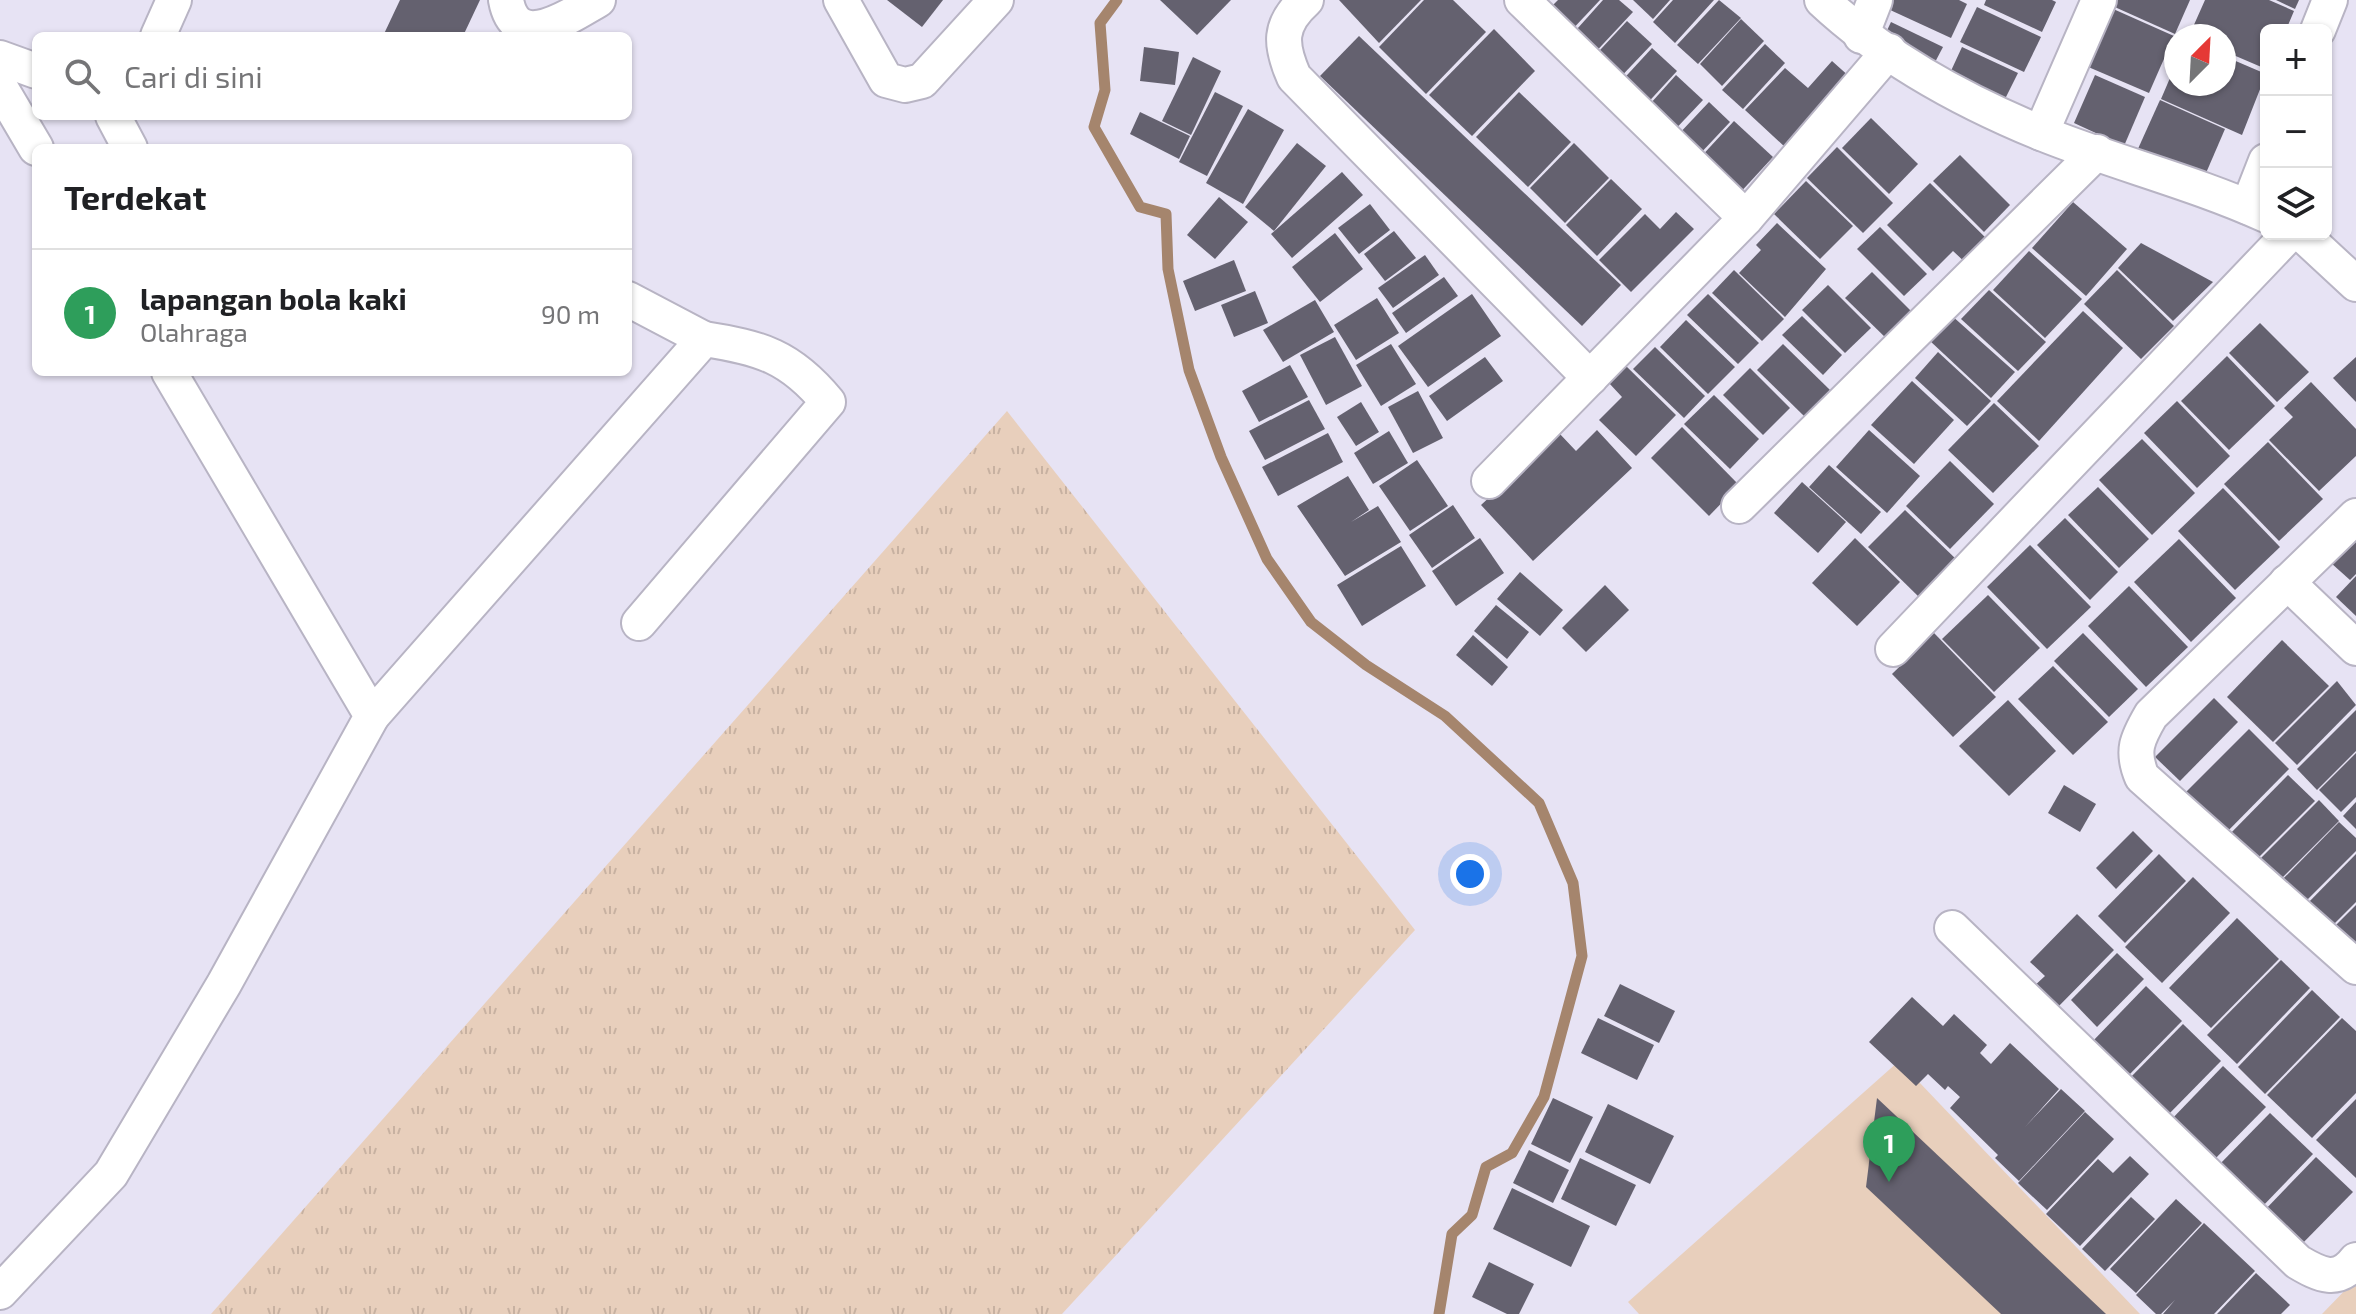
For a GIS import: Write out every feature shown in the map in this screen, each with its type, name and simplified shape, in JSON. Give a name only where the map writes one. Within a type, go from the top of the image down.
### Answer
[{"type":"street","points":[[160,32],[174,0]]},
{"type":"street","points":[[506,0],[508,10],[522,26],[544,30],[598,0]]},
{"type":"street","points":[[841,0],[886,80],[905,85],[922,81],[996,0]]},
{"type":"street","points":[[1306,0],[1284,31],[1283,52],[1294,77],[1590,378]]},
{"type":"street","points":[[1522,0],[1746,218]]},
{"type":"street","points":[[1822,0],[1875,44],[1956,92],[2041,133],[2257,211],[2265,168]]},
{"type":"street","points":[[1489,481],[1746,218],[1875,44],[1875,0]]},
{"type":"street","points":[[2041,133],[2099,0]]},
{"type":"street","points":[[2320,24],[2330,0]]},
{"type":"street","points":[[0,58],[32,70]]},
{"type":"street","points":[[0,87],[34,144]]},
{"type":"street","points":[[115,120],[128,144]]},
{"type":"street","points":[[1739,506],[2097,152]]},
{"type":"street","points":[[1893,649],[2283,240]]},
{"type":"street","points":[[2308,240],[2356,284]]},
{"type":"street","points":[[632,301],[704,339],[751,346],[804,373],[828,402],[639,623]]},
{"type":"street","points":[[0,1292],[111,1174],[224,984],[372,716],[704,339]]},
{"type":"street","points":[[171,376],[372,716]]},
{"type":"street","points":[[2356,516],[2151,715],[2138,737],[2133,755],[2142,777],[2356,967]]},
{"type":"street","points":[[2287,582],[2356,648]]},
{"type":"street","points":[[1952,928],[2298,1262],[2320,1275],[2333,1276],[2347,1272],[2356,1260]]},
{"type":"green space","points":[[1007,411],[1415,930],[1062,1314],[211,1314]]},
{"type":"green space","points":[[1899,1061],[2140,1314],[1639,1314],[1628,1302]]},
{"type":"green space","points":[[2356,1279],[2356,1314],[2322,1314]]},
{"type":"building","points":[[400,0],[480,0],[465,32],[385,32]]},
{"type":"building","points":[[887,0],[943,0],[922,27]]},
{"type":"building","points":[[1160,0],[1231,0],[1197,35]]},
{"type":"building","points":[[1339,0],[1421,0],[1379,43]]},
{"type":"building","points":[[1424,0],[1453,0],[1486,32],[1426,94],[1379,47]]},
{"type":"building","points":[[1558,0],[1600,0],[1569,33],[1546,12]]},
{"type":"building","points":[[1603,0],[1619,0],[1633,12],[1590,58],[1569,38]]},
{"type":"building","points":[[1633,0],[1670,0],[1653,19]]},
{"type":"building","points":[[1673,0],[1714,0],[1675,43],[1653,22]]},
{"type":"building","points":[[1719,0],[1741,18],[1698,64],[1677,45]]},
{"type":"building","points":[[1892,0],[1959,0],[1967,4],[1951,38],[1888,9]]},
{"type":"building","points":[[1986,0],[2056,2],[2042,32],[1984,5]]},
{"type":"building","points":[[2110,0],[2190,0],[2179,24],[2164,24],[2164,29],[2108,4]]},
{"type":"building","points":[[2205,0],[2269,0],[2294,11],[2289,24],[2260,24],[2260,66],[2236,56],[2236,24],[2194,24]]},
{"type":"building","points":[[2276,0],[2299,0],[2295,9]]},
{"type":"building","points":[[1977,7],[2041,37],[2024,72],[1960,42]]},
{"type":"building","points":[[2111,8],[2164,32],[2164,59],[2149,93],[2086,66]]},
{"type":"building","points":[[1741,19],[1764,41],[1722,86],[1700,64]]},
{"type":"building","points":[[1627,21],[1652,44],[1613,85],[1588,63]]},
{"type":"building","points":[[1891,22],[1943,47],[1933,66],[1882,41]]},
{"type":"building","points":[[1494,29],[1535,71],[1472,136],[1429,95]]},
{"type":"building","points":[[1359,36],[1621,285],[1582,326],[1320,76]]},
{"type":"building","points":[[1765,44],[1785,63],[1743,109],[1722,90]]},
{"type":"building","points":[[1144,47],[1179,52],[1175,85],[1140,81]]},
{"type":"building","points":[[1962,47],[2018,73],[2005,99],[1950,73]]},
{"type":"building","points":[[1652,48],[1677,71],[1642,109],[1617,86]]},
{"type":"building","points":[[1193,57],[1221,71],[1191,135],[1162,121]]},
{"type":"building","points":[[1832,61],[1851,78],[1786,148],[1745,110],[1785,68],[1808,88]]},
{"type":"building","points":[[2236,61],[2260,71],[2260,89],[2242,135],[2161,99],[2164,92],[2164,96],[2236,96]]},
{"type":"building","points":[[1676,75],[1703,100],[1668,137],[1642,113]]},
{"type":"building","points":[[2095,75],[2145,97],[2124,146],[2074,123]]},
{"type":"building","points":[[1215,92],[1243,106],[1207,176],[1179,162]]},
{"type":"building","points":[[1519,92],[1571,142],[1528,187],[1476,137]]},
{"type":"building","points":[[2160,100],[2225,129],[2203,180],[2137,151]]},
{"type":"building","points":[[1709,102],[1730,122],[1698,156],[1676,137]]},
{"type":"building","points":[[1248,109],[1284,130],[1243,204],[1206,183]]},
{"type":"building","points":[[1140,112],[1190,136],[1179,159],[1130,134]]},
{"type":"building","points":[[1871,118],[1918,164],[1889,194],[1842,148]]},
{"type":"building","points":[[1734,121],[1773,157],[1737,196],[1698,160]]},
{"type":"building","points":[[1297,143],[1326,166],[1274,231],[1245,207]]},
{"type":"building","points":[[1574,143],[1609,178],[1565,223],[1530,188]]},
{"type":"building","points":[[1837,147],[1893,203],[1863,233],[1807,178]]},
{"type":"building","points":[[1960,155],[2010,205],[1984,232],[1933,181]]},
{"type":"building","points":[[1342,172],[1363,195],[1292,258],[1271,234]]},
{"type":"building","points":[[1611,179],[1642,209],[1597,256],[1566,225]]},
{"type":"building","points":[[1806,181],[1853,226],[1820,259],[1774,214]]},
{"type":"building","points":[[1930,183],[1990,242],[1968,265],[1953,251],[1933,271],[1887,225]]},
{"type":"building","points":[[1219,197],[1248,222],[1215,259],[1187,235]]},
{"type":"building","points":[[2073,202],[2127,249],[2086,296],[2032,248]]},
{"type":"building","points":[[1370,204],[1390,230],[1359,254],[1338,228]]},
{"type":"building","points":[[1676,212],[1694,229],[1631,292],[1599,260],[1645,214],[1660,229]]},
{"type":"building","points":[[1777,223],[1826,269],[1785,317],[1739,273],[1761,250],[1756,245]]},
{"type":"building","points":[[1880,227],[1927,274],[1904,296],[1857,249]]},
{"type":"building","points":[[1394,231],[1416,258],[1385,281],[1364,254]]},
{"type":"building","points":[[1335,233],[1363,269],[1320,302],[1292,267]]},
{"type":"building","points":[[2141,243],[2213,282],[2173,321],[2118,268]]},
{"type":"building","points":[[2029,251],[2082,299],[2045,338],[1993,290]]},
{"type":"building","points":[[1425,255],[1439,275],[1393,308],[1378,288]]},
{"type":"building","points":[[1234,260],[1246,291],[1195,311],[1183,281]]},
{"type":"building","points":[[1734,270],[1784,319],[1762,341],[1712,293]]},
{"type":"building","points":[[2117,270],[2174,326],[2141,359],[2084,304]]},
{"type":"building","points":[[1872,272],[1916,316],[1890,342],[1845,298]]},
{"type":"building","points":[[1444,277],[1458,296],[1406,333],[1392,313]]},
{"type":"building","points":[[1828,285],[1871,328],[1845,353],[1802,310]]},
{"type":"building","points":[[1989,290],[2046,342],[2018,371],[1961,319]]},
{"type":"building","points":[[1255,291],[1268,323],[1234,337],[1221,305]]},
{"type":"building","points":[[1472,294],[1501,336],[1428,387],[1398,346]]},
{"type":"building","points":[[1708,294],[1759,343],[1738,364],[1687,315]]},
{"type":"building","points":[[1377,298],[1399,333],[1356,360],[1334,325]]},
{"type":"building","points":[[1315,300],[1334,332],[1283,362],[1263,330]]},
{"type":"building","points":[[2083,311],[2123,348],[2039,441],[1997,401]]},
{"type":"building","points":[[1951,315],[2015,372],[1991,398],[1929,340]]},
{"type":"building","points":[[1802,316],[1842,355],[1823,375],[1782,335]]},
{"type":"building","points":[[1686,320],[1735,367],[1708,394],[1660,347]]},
{"type":"building","points":[[2260,323],[2309,372],[2277,402],[2229,353]]},
{"type":"building","points":[[1335,337],[1362,386],[1326,405],[1300,355]]},
{"type":"building","points":[[1391,344],[1416,384],[1381,406],[1356,365]]},
{"type":"building","points":[[1783,344],[1830,390],[1804,416],[1757,370]]},
{"type":"building","points":[[1655,347],[1705,396],[1684,418],[1633,369]]},
{"type":"building","points":[[1938,352],[1991,401],[1967,426],[1915,378]]},
{"type":"building","points":[[2227,356],[2275,406],[2229,450],[2181,401]]},
{"type":"building","points":[[1485,357],[1503,381],[1447,421],[1429,396]]},
{"type":"building","points":[[2356,357],[2356,402],[2333,378]]},
{"type":"building","points":[[1290,365],[1308,397],[1259,422],[1242,391]]},
{"type":"building","points":[[1626,366],[1676,415],[1636,456],[1599,420],[1622,397],[1609,383]]},
{"type":"building","points":[[1750,368],[1790,408],[1763,435],[1723,395]]},
{"type":"building","points":[[1912,381],[1954,420],[1914,464],[1871,425]]},
{"type":"building","points":[[2311,382],[2356,429],[2356,456],[2319,491],[2269,440],[2293,417],[2284,408]]},
{"type":"building","points":[[1418,391],[1443,438],[1413,453],[1388,407]]},
{"type":"building","points":[[1714,395],[1759,439],[1730,469],[1684,424]]},
{"type":"building","points":[[1309,400],[1325,429],[1265,460],[1249,431]]},
{"type":"building","points":[[2177,401],[2230,456],[2197,488],[2144,433]]},
{"type":"building","points":[[1361,402],[1379,432],[1356,446],[1337,417]]},
{"type":"building","points":[[1994,403],[2039,446],[1993,493],[1948,450]]},
{"type":"building","points":[[1682,427],[1739,485],[1709,516],[1651,458]]},
{"type":"building","points":[[1597,430],[1632,468],[1533,561],[1481,505],[1559,433],[1576,451]]},
{"type":"building","points":[[1869,430],[1920,476],[1887,513],[1836,467]]},
{"type":"building","points":[[1389,431],[1408,463],[1373,484],[1354,453]]},
{"type":"building","points":[[1328,433],[1343,462],[1278,496],[1262,467]]},
{"type":"building","points":[[2142,439],[2195,493],[2152,535],[2099,480]]},
{"type":"building","points":[[2268,442],[2323,499],[2279,541],[2224,484]]},
{"type":"building","points":[[1417,460],[1448,506],[1410,531],[1379,486]]},
{"type":"building","points":[[1950,461],[1994,504],[1950,549],[1906,506]]},
{"type":"building","points":[[1829,465],[1881,512],[1861,534],[1809,487]]},
{"type":"building","points":[[1348,476],[1369,510],[1351,522],[1378,506],[1401,542],[1345,576],[1297,506]]},
{"type":"building","points":[[1802,482],[1846,522],[1818,553],[1774,513]]},
{"type":"building","points":[[2098,487],[2149,539],[2119,568],[2068,515]]},
{"type":"building","points":[[2223,488],[2280,547],[2235,590],[2178,531]]},
{"type":"building","points":[[1453,505],[1475,538],[1432,568],[1409,535]]},
{"type":"building","points":[[1905,510],[1957,560],[1920,598],[1868,547]]},
{"type":"building","points":[[2065,518],[2118,572],[2090,600],[2037,545]]},
{"type":"building","points":[[2356,537],[2356,574],[2350,580],[2331,563]]},
{"type":"building","points":[[1480,538],[1504,573],[1456,606],[1432,571]]},
{"type":"building","points":[[1855,538],[1900,582],[1857,626],[1812,583]]},
{"type":"building","points":[[2179,539],[2236,598],[2191,642],[2134,582]]},
{"type":"building","points":[[2030,545],[2091,607],[2047,649],[1987,587]]},
{"type":"building","points":[[1401,546],[1426,586],[1362,626],[1337,585]]},
{"type":"building","points":[[1520,572],[1563,610],[1540,636],[1497,599]]},
{"type":"building","points":[[2356,576],[2356,616],[2336,597]]},
{"type":"building","points":[[1605,585],[1629,610],[1586,652],[1562,628]]},
{"type":"building","points":[[2129,586],[2188,647],[2146,687],[2088,626]]},
{"type":"building","points":[[1988,595],[2040,648],[1994,692],[1942,639]]},
{"type":"building","points":[[1496,605],[1529,632],[1507,659],[1474,631]]},
{"type":"building","points":[[1934,633],[1996,697],[1953,737],[1892,674]]},
{"type":"building","points":[[2083,633],[2138,689],[2109,717],[2054,661]]},
{"type":"building","points":[[1473,635],[1508,667],[1492,686],[1456,655]]},
{"type":"building","points":[[2282,640],[2329,686],[2273,742],[2227,697]]},
{"type":"building","points":[[2053,666],[2108,722],[2073,755],[2018,699]]},
{"type":"building","points":[[2337,681],[2356,705],[2297,765],[2275,743]]},
{"type":"building","points":[[2214,698],[2238,722],[2180,781],[2155,757]]},
{"type":"building","points":[[2008,700],[2056,751],[2009,796],[1959,746]]},
{"type":"building","points":[[2356,710],[2356,751],[2317,790],[2297,769]]},
{"type":"building","points":[[2249,729],[2289,769],[2220,839],[2179,799]]},
{"type":"building","points":[[2356,753],[2356,797],[2341,812],[2319,790]]},
{"type":"building","points":[[2288,775],[2315,801],[2250,866],[2224,840]]},
{"type":"building","points":[[2064,785],[2096,804],[2080,832],[2048,813]]},
{"type":"building","points":[[2319,800],[2339,821],[2276,884],[2255,864]]},
{"type":"building","points":[[2356,802],[2356,829],[2343,816]]},
{"type":"building","points":[[2339,822],[2356,838],[2356,851],[2302,905],[2279,883]]},
{"type":"building","points":[[2133,831],[2153,851],[2116,889],[2096,868]]},
{"type":"building","points":[[2159,854],[2186,881],[2125,943],[2098,916]]},
{"type":"building","points":[[2356,854],[2356,902],[2329,929],[2305,906]]},
{"type":"building","points":[[2193,877],[2230,913],[2162,983],[2125,947]]},
{"type":"building","points":[[2356,905],[2356,953],[2332,929]]},
{"type":"building","points":[[2077,914],[2114,950],[2055,1010],[2032,988],[2045,976],[2030,962]]},
{"type":"building","points":[[2237,918],[2279,959],[2211,1028],[2169,988]]},
{"type":"building","points":[[2117,953],[2144,979],[2097,1027],[2071,1000]]},
{"type":"building","points":[[2281,960],[2310,988],[2237,1064],[2207,1035]]},
{"type":"building","points":[[1620,984],[1675,1011],[1659,1043],[1604,1016]]},
{"type":"building","points":[[2146,986],[2182,1021],[2127,1077],[2091,1043]]},
{"type":"building","points":[[2312,990],[2340,1017],[2265,1094],[2238,1067]]},
{"type":"building","points":[[1912,997],[1943,1026],[1954,1014],[1987,1045],[1980,1053],[1991,1064],[2010,1043],[2059,1089],[2025,1127],[2061,1089],[2085,1111],[2019,1181],[1995,1158],[1998,1155],[1950,1108],[1960,1097],[1948,1086],[1945,1090],[1928,1074],[1916,1086],[1869,1042]]},
{"type":"building","points":[[1598,1018],[1654,1045],[1637,1080],[1581,1053]]},
{"type":"building","points":[[2342,1018],[2356,1031],[2356,1093],[2312,1138],[2267,1095]]},
{"type":"building","points":[[2183,1024],[2221,1061],[2165,1118],[2127,1081]]},
{"type":"building","points":[[2223,1066],[2266,1107],[2210,1164],[2168,1123]]},
{"type":"building","points":[[1553,1098],[1593,1117],[1570,1163],[1531,1144]]},
{"type":"building","points":[[1877,1098],[2106,1314],[2001,1314],[1866,1187]]},
{"type":"building","points":[[2356,1099],[2356,1178],[2316,1140]]},
{"type":"building","points":[[1608,1104],[1674,1136],[1650,1184],[1585,1152]]},
{"type":"building","points":[[2085,1112],[2114,1139],[2047,1210],[2018,1183]]},
{"type":"building","points":[[2270,1113],[2313,1154],[2259,1210],[2216,1168]]},
{"type":"building","points":[[1529,1150],[1569,1170],[1553,1203],[1513,1183]]},
{"type":"building","points":[[2130,1156],[2149,1174],[2080,1246],[2046,1214],[2098,1159],[2113,1173]]},
{"type":"building","points":[[2316,1157],[2353,1192],[2297,1249],[2261,1214]]},
{"type":"building","points":[[1580,1158],[1636,1185],[1616,1226],[1561,1199]]},
{"type":"building","points":[[1512,1188],[1590,1226],[1571,1267],[1493,1229]]},
{"type":"building","points":[[2131,1197],[2155,1219],[2105,1271],[2082,1249]]},
{"type":"building","points":[[2176,1199],[2202,1223],[2136,1293],[2110,1269]]},
{"type":"building","points":[[2204,1223],[2255,1271],[2214,1314],[2163,1314],[2175,1300],[2161,1314],[2156,1314],[2136,1295]]},
{"type":"building","points":[[1489,1262],[1534,1284],[1519,1314],[1507,1314],[1472,1297]]},
{"type":"building","points":[[2256,1273],[2290,1305],[2281,1314],[2217,1314]]},
{"type":"waterway","points":[[1117,0],[1100,23],[1105,90],[1094,127],[1140,207],[1166,214],[1168,269],[1189,370],[1221,457],[1267,559],[1311,622],[1366,665],[1445,716],[1539,803],[1573,883],[1582,956],[1544,1097],[1512,1153],[1486,1167],[1472,1215],[1452,1234],[1439,1314]]},
{"type":"place","name":"lapangan bola kaki","points":[[1889,1182]]}]
